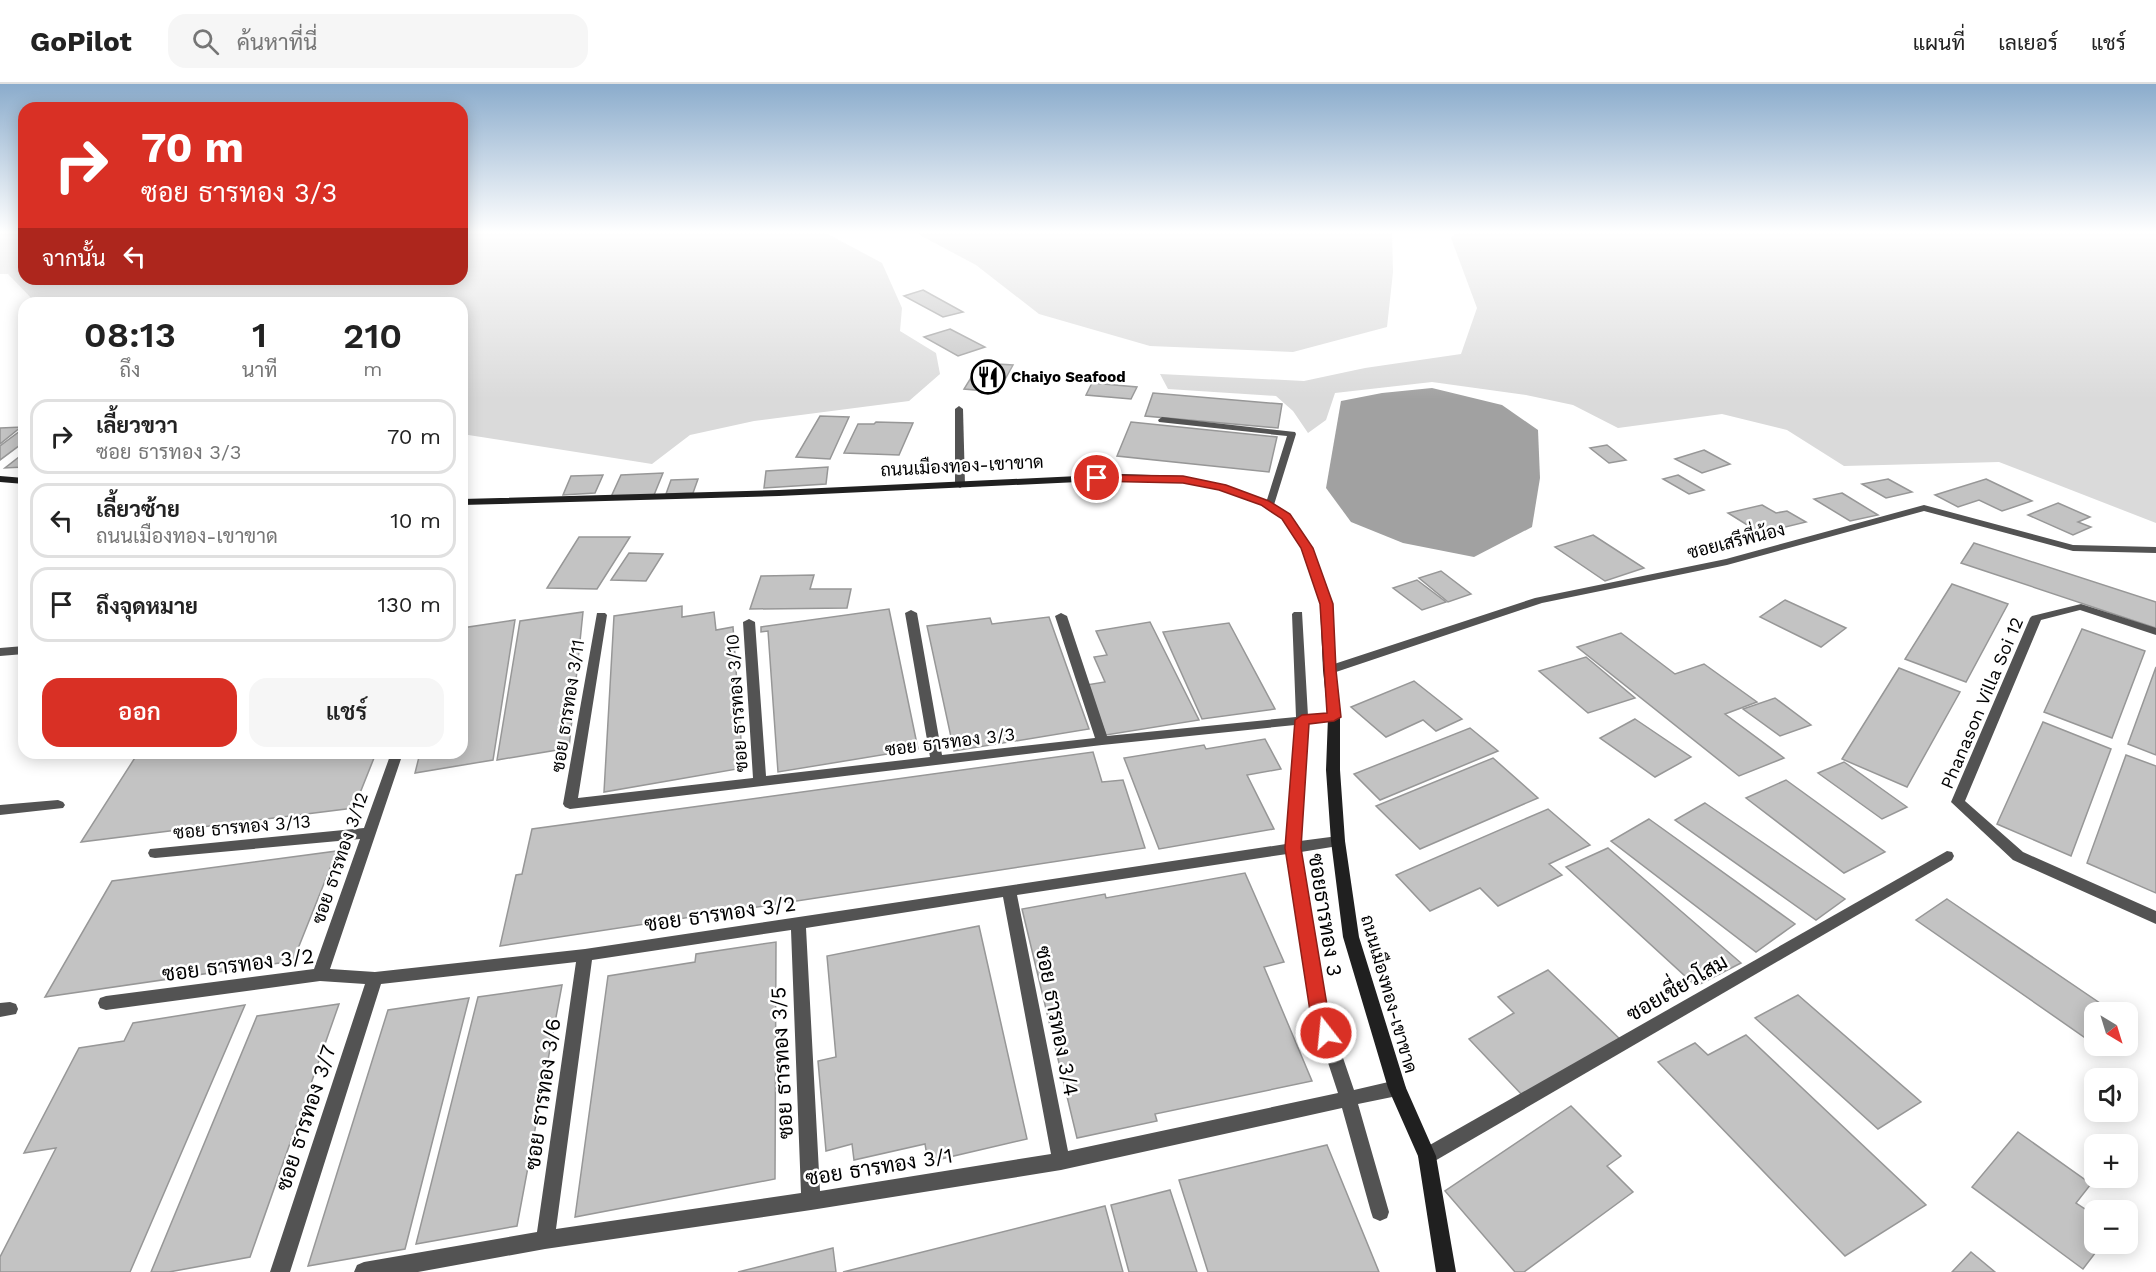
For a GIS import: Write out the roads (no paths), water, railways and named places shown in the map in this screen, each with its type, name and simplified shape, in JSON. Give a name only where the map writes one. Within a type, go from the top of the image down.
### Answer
[{"type":"street","points":[[959,409],[960,484]]},
{"type":"street","points":[[1162,420],[1292,434],[1269,506]]},
{"type":"street","name":"ถนนเมืองทอง-เขาขาด","points":[[468,502],[1120,477],[1183,479],[1222,487],[1269,506],[1286,516],[1307,548],[1326,604],[1334,717],[1333,770],[1338,841],[1351,937],[1397,1088],[1427,1156],[1446,1272]]},
{"type":"street","points":[[0,479],[18,481]]},
{"type":"street","name":"ซอยเสรีพี่น้อง","points":[[1329,670],[1539,600],[1727,562],[1924,508],[2073,548],[2156,550]]},
{"type":"street","name":"Phanason Villa Soi 12","points":[[2156,632],[2081,607],[2036,618],[1958,802],[2018,856],[2156,918]]},
{"type":"street","points":[[911,613],[937,762]]},
{"type":"street","name":"ซอยธารทอง 3","points":[[1298,614],[1302,720],[1293,848],[1319,1011],[1348,1098],[1380,1212]]},
{"type":"street","name":"ซอย ธารทอง 3/11","points":[[570,804],[601,615]]},
{"type":"street","points":[[1061,616],[1101,741]]},
{"type":"street","name":"ซอย ธารทอง 3/10","points":[[749,622],[760,782]]},
{"type":"street","points":[[0,652],[18,650]]},
{"type":"street","name":"ซอย ธารทอง 3/3","points":[[570,804],[1101,741],[1334,717]]},
{"type":"street","name":"ซอย ธารทอง 3/12","points":[[320,975],[395,759]]},
{"type":"street","points":[[0,810],[58,805]]},
{"type":"street","name":"ซอย ธารทอง 3/13","points":[[155,854],[369,833]]},
{"type":"street","name":"ซอย ธารทอง 3/2","points":[[106,1003],[320,975],[375,978],[585,955],[1338,841]]},
{"type":"street","name":"ซอยเชี่ยวโสม","points":[[1427,1156],[1947,856]]},
{"type":"street","name":"ซอย ธารทอง 3/4","points":[[1009,890],[1060,1161]]},
{"type":"street","name":"ซอย ธารทอง 3/5","points":[[798,923],[811,1201]]},
{"type":"street","name":"ซอย ธารทอง 3/6","points":[[545,1240],[585,955]]},
{"type":"street","name":"ซอย ธารทอง 3/7","points":[[280,1272],[375,978]]},
{"type":"street","name":"ซอย ธารทอง 3/1","points":[[364,1272],[545,1240],[1060,1161],[1397,1088]]},
{"type":"place","name":"Chaiyo Seafood","points":[[988,377]]}]
